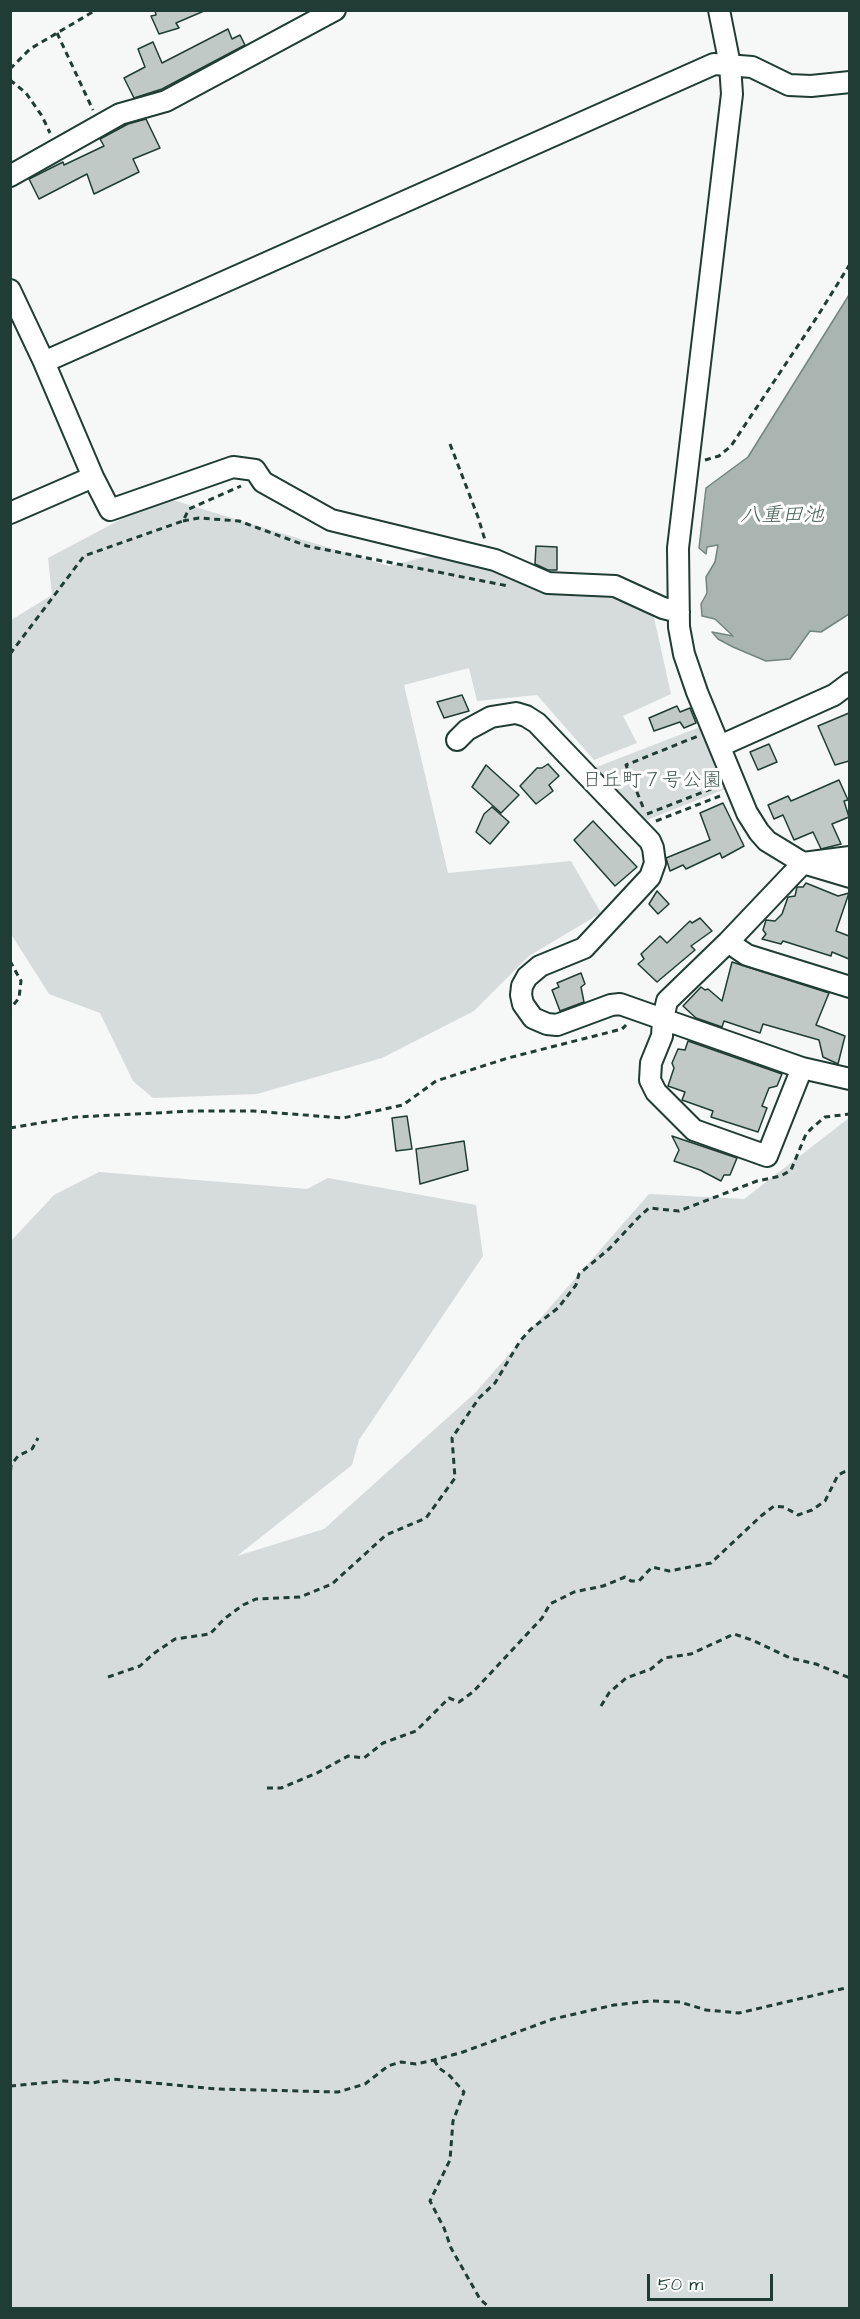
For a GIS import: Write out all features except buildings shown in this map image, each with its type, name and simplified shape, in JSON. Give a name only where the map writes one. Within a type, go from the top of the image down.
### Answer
[{"type":"street","points":[[10,176],[120,114],[166,101],[335,10]]},
{"type":"street","points":[[719,10],[730,65],[732,94],[678,548],[679,627],[689,671],[747,813],[759,832],[773,845],[803,863],[849,876]]},
{"type":"street","points":[[44,362],[714,64],[752,68],[789,85],[811,86],[849,82]]},
{"type":"street","points":[[10,290],[44,362],[93,477],[110,510],[233,467],[255,470],[263,482],[331,520],[495,560],[548,584],[615,586],[663,608],[679,612]]},
{"type":"street","points":[[10,513],[93,477]]},
{"type":"street","points":[[720,746],[834,695],[849,683]]},
{"type":"street","points":[[457,740],[467,730],[491,717],[516,713],[526,716],[537,723],[638,828],[653,848],[655,863],[650,877],[584,948],[532,971],[522,986],[521,995],[528,1013],[533,1018],[547,1024],[557,1025],[611,1005],[620,1004],[802,1068],[849,1079]]},
{"type":"street","points":[[802,1068],[767,1156],[694,1130],[656,1092],[650,1080],[650,1071],[662,1036],[667,1001],[728,942],[803,863],[849,857]]},
{"type":"street","points":[[728,942],[747,955],[849,987]]},
{"type":"path","points":[[10,69],[30,49],[96,10]]},
{"type":"path","points":[[57,33],[100,126]]},
{"type":"path","points":[[10,80],[26,93],[42,116],[57,150]]},
{"type":"path","points":[[688,460],[719,456],[731,446],[817,317],[849,264]]},
{"type":"path","points":[[450,444],[478,517],[487,549],[495,560]]},
{"type":"path","points":[[183,521],[189,509],[249,483],[263,482]]},
{"type":"path","points":[[10,654],[84,556],[183,521],[199,518],[239,521],[307,546],[512,587]]},
{"type":"path","points":[[699,736],[626,765],[646,815],[717,786],[716,780],[734,782]]},
{"type":"path","points":[[638,828],[734,782]]},
{"type":"path","points":[[10,961],[21,981],[19,998],[10,1009]]},
{"type":"path","points":[[10,1128],[76,1117],[194,1111],[253,1111],[343,1118],[403,1105],[436,1081],[447,1077],[508,1058],[622,1029],[640,1011]]},
{"type":"path","points":[[108,1677],[140,1666],[175,1639],[210,1634],[224,1619],[243,1605],[256,1599],[300,1597],[332,1584],[386,1535],[426,1518],[455,1478],[452,1438],[479,1398],[495,1383],[520,1341],[531,1329],[558,1308],[576,1285],[579,1274],[609,1249],[650,1208],[679,1211],[757,1181],[782,1176],[791,1170],[806,1134],[813,1126],[825,1117],[849,1114]]},
{"type":"path","points":[[10,1481],[11,1465],[18,1456],[32,1449],[38,1438]]},
{"type":"path","points":[[267,1788],[281,1788],[317,1773],[348,1756],[364,1758],[383,1743],[416,1731],[449,1698],[459,1702],[473,1692],[542,1618],[550,1604],[574,1592],[603,1586],[624,1577],[631,1581],[639,1581],[652,1567],[669,1571],[711,1563],[774,1506],[784,1507],[798,1515],[812,1510],[825,1501],[838,1475],[849,1469]]},
{"type":"path","points":[[601,1706],[609,1693],[626,1678],[651,1669],[664,1658],[691,1654],[734,1634],[790,1658],[816,1664],[849,1678]]},
{"type":"path","points":[[10,2086],[63,2081],[92,2083],[111,2079],[217,2089],[338,2092],[365,2084],[394,2064],[401,2062],[416,2064],[434,2060],[463,2052],[553,2019],[614,2005],[650,2001],[680,2002],[706,2010],[739,2013],[849,1987]]},
{"type":"path","points":[[434,2060],[439,2068],[450,2076],[464,2092],[453,2121],[450,2160],[430,2201],[451,2248],[480,2299],[490,2308]]},
{"type":"green space","points":[[163,497],[389,566],[450,551],[651,604],[671,694],[623,716],[637,743],[594,760],[537,695],[477,701],[469,668],[404,685],[448,873],[571,861],[601,913],[529,956],[474,1011],[382,1058],[257,1094],[153,1098],[133,1081],[100,1013],[49,994],[11,934],[11,620],[52,595],[48,558]]},
{"type":"green space","name":"日丘町７号公園","points":[[700,727],[725,789],[642,822],[594,768]]},
{"type":"green space","points":[[849,1118],[849,2308],[11,2308],[11,1241],[54,1195],[99,1172],[307,1189],[328,1178],[476,1205],[483,1256],[359,1440],[352,1465],[237,1556],[324,1529],[476,1392],[649,1194],[744,1199]]},
{"type":"water","name":"八重田池","points":[[849,295],[849,614],[821,632],[810,631],[790,659],[766,661],[718,639],[712,632],[733,636],[715,619],[702,616],[701,604],[707,593],[706,577],[715,562],[718,545],[707,547],[706,554],[699,548],[706,488],[748,457]]}]
